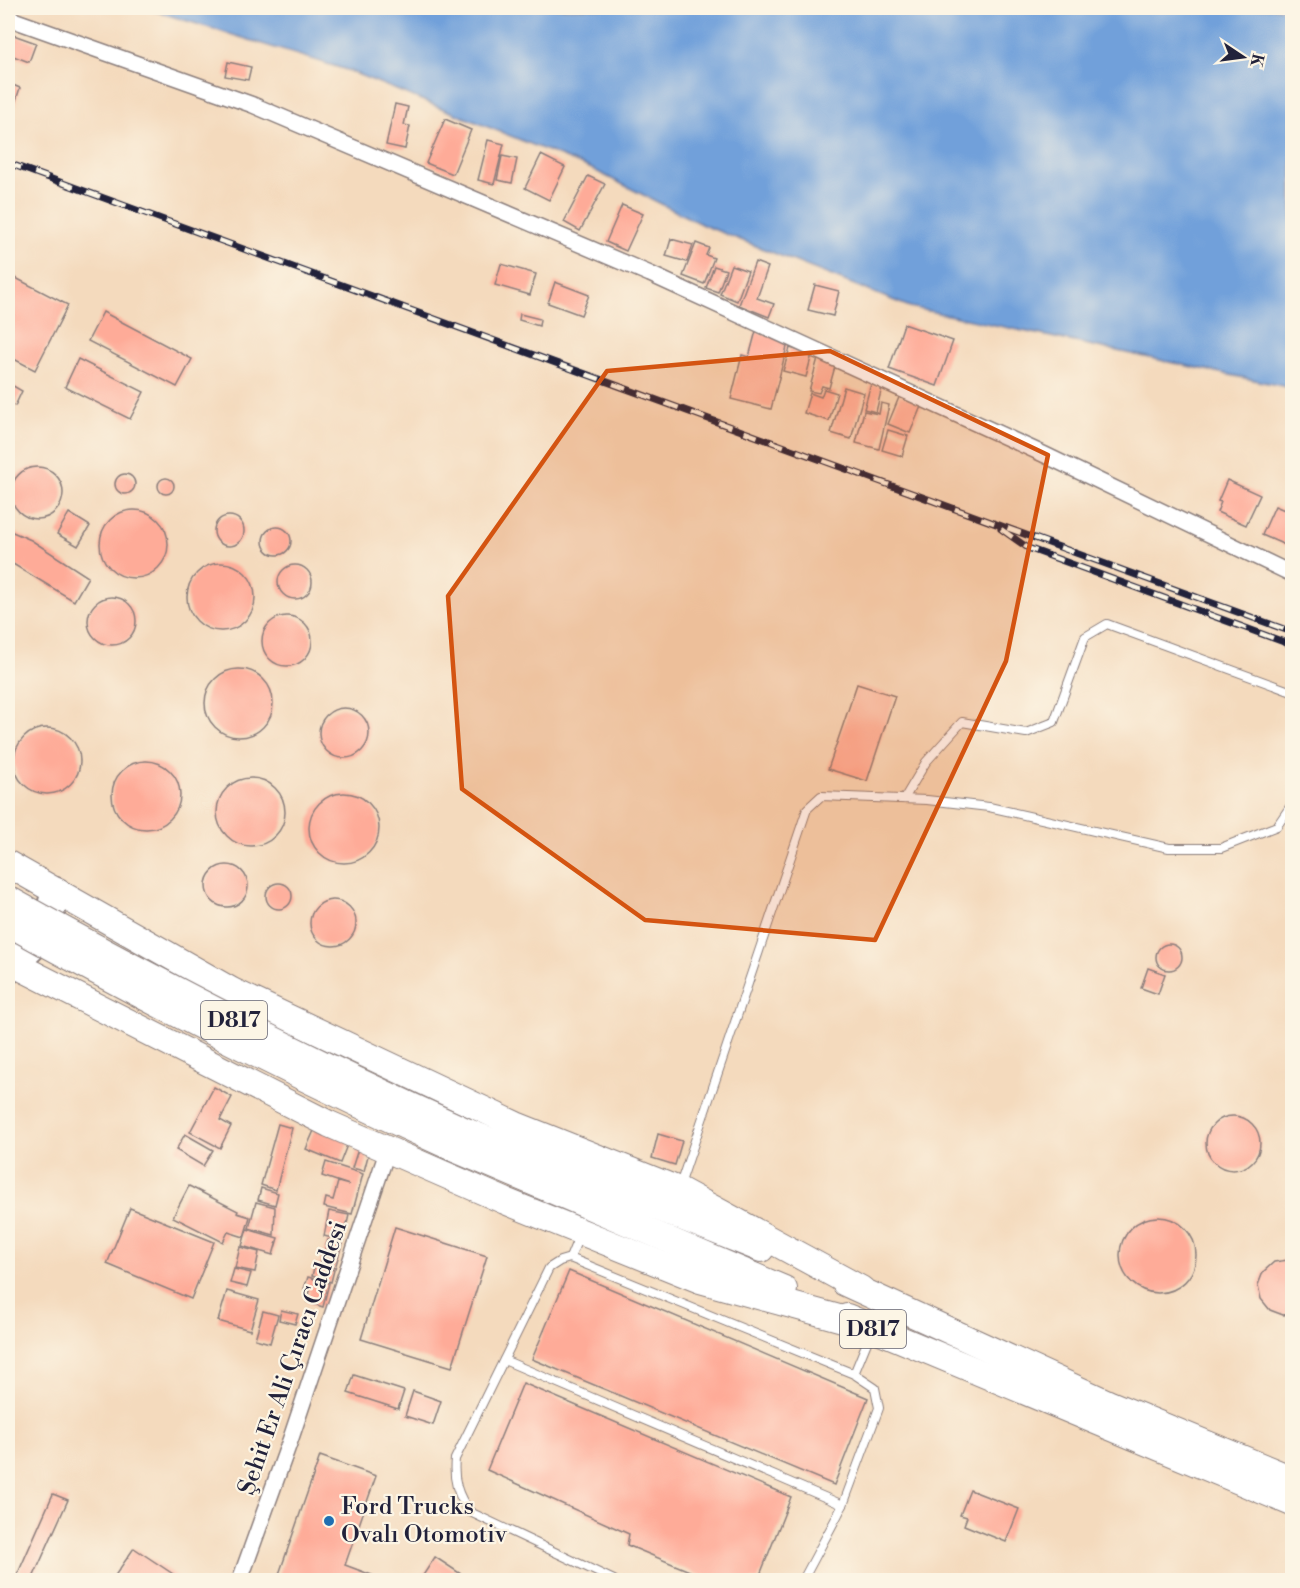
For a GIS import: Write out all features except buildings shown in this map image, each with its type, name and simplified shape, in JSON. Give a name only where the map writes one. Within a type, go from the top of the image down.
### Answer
[{"type":"highway","points":[[8,864],[232,991],[516,1125],[679,1190],[861,1289]]},
{"type":"highway","points":[[56,892],[49,916],[30,948],[9,965],[329,1124],[581,1232],[700,1280],[867,1326]]},
{"type":"highway","name":"D817","points":[[8,899],[118,960],[461,1140],[867,1326],[1293,1503]]},
{"type":"highway","name":"D817","points":[[8,923],[100,974],[330,1092],[861,1289],[1110,1404],[1293,1479]]},
{"type":"street","points":[[8,18],[253,105],[650,273],[1043,454],[1293,574]]},
{"type":"street","name":"Şehit Er Ali Çıracı Caddesi","points":[[240,1581],[291,1438],[388,1149]]},
{"type":"lane","points":[[904,799],[926,762],[962,722],[1026,733],[1054,722],[1085,637],[1107,624],[1293,692]]},
{"type":"lane","points":[[679,1190],[807,809],[821,796],[904,799],[989,807],[1169,848],[1221,848],[1277,826],[1293,804]]},
{"type":"lane","points":[[570,1258],[581,1232]]},
{"type":"lane","points":[[614,1581],[470,1512],[459,1496],[454,1477],[456,1458],[549,1268],[570,1258],[854,1374],[875,1389],[879,1408],[843,1505],[803,1581]]},
{"type":"lane","points":[[854,1374],[867,1326]]},
{"type":"lane","points":[[504,1360],[843,1505]]},
{"type":"highlighted area","points":[[830,351],[1048,455],[1006,661],[875,940],[645,920],[462,789],[448,596],[607,371]]},
{"type":"water","points":[[145,8],[1292,8],[1292,388],[910,307],[703,225],[590,168],[347,70]]},
{"type":"railway","points":[[8,163],[1292,632]]},
{"type":"railway","points":[[1001,529],[1028,548],[1292,645]]},
{"type":"place","name":"Ford Trucks Ovalı Otomotiv","points":[[329,1521]]}]
